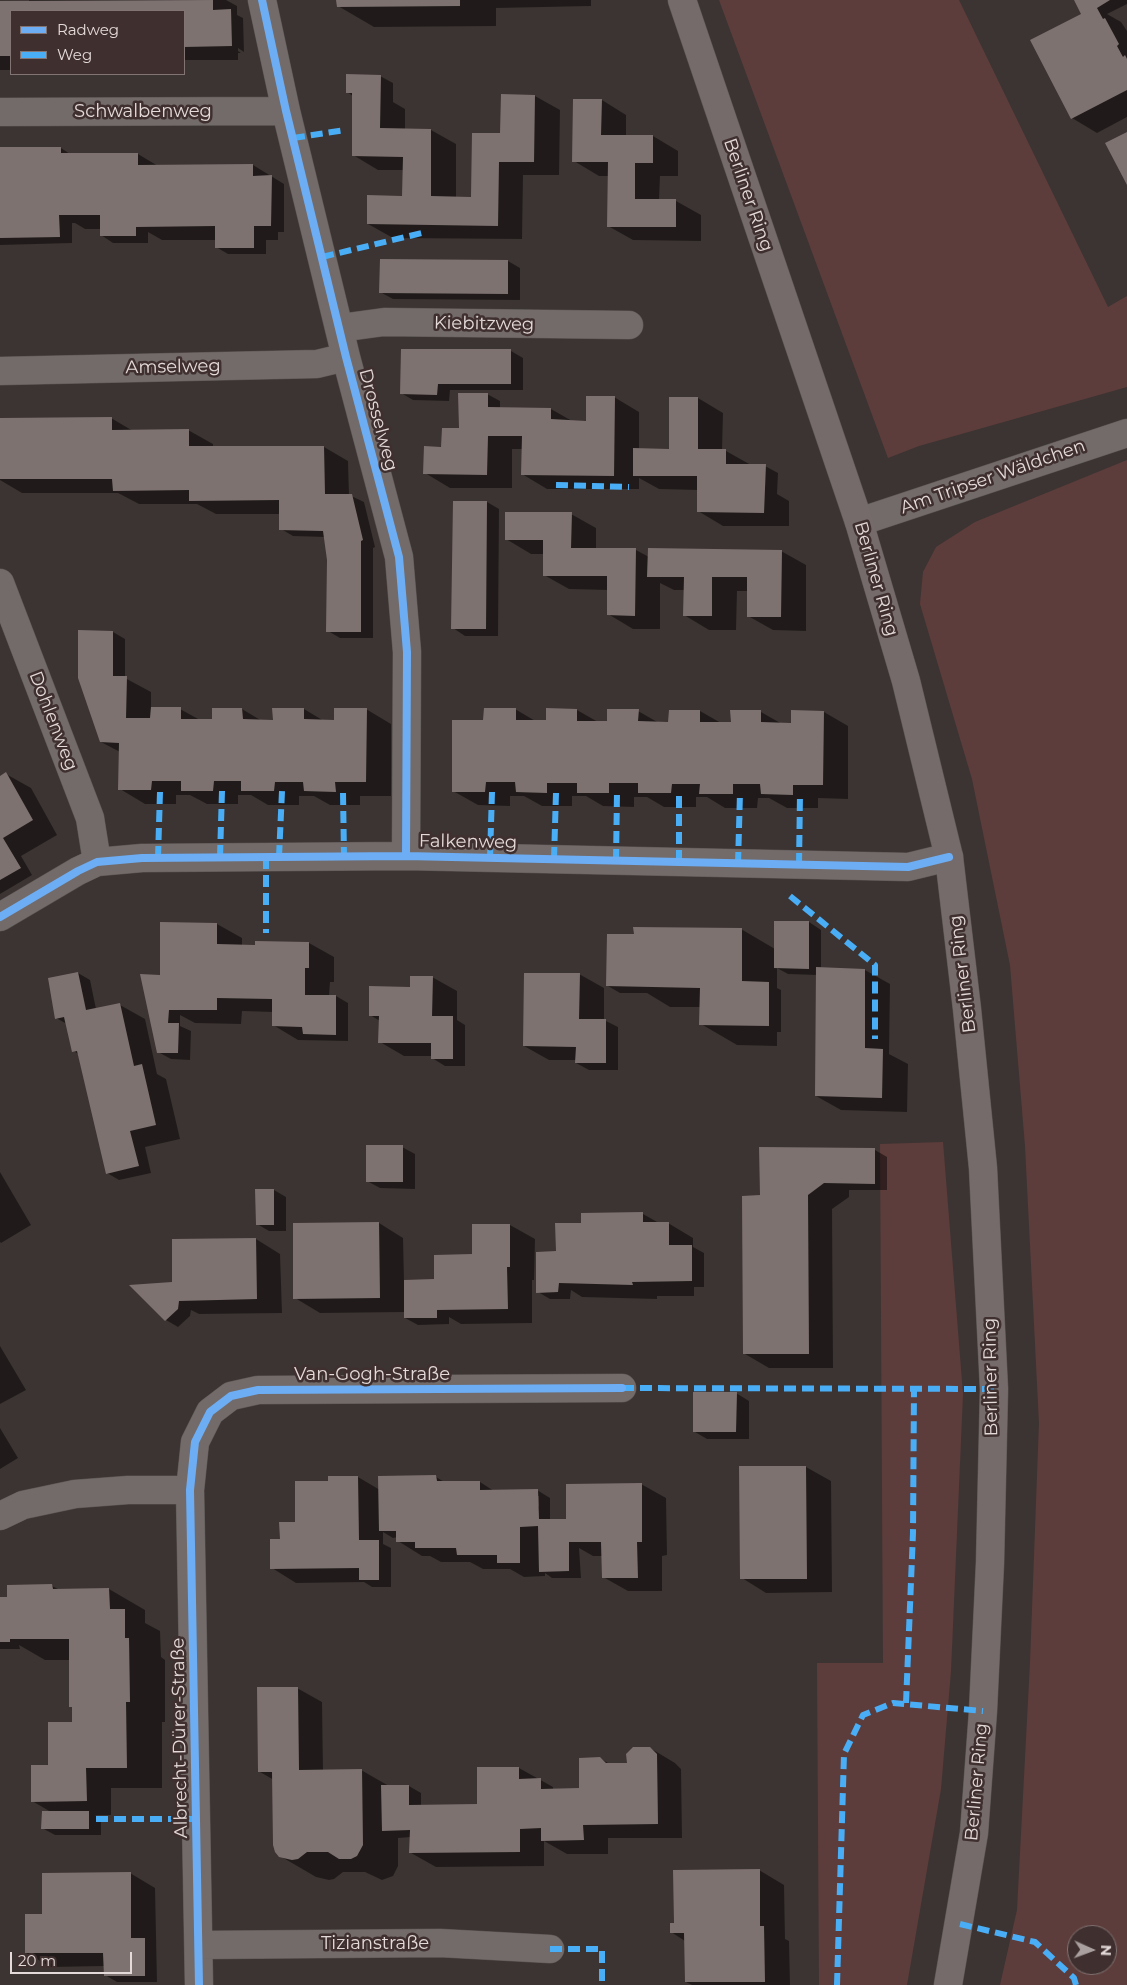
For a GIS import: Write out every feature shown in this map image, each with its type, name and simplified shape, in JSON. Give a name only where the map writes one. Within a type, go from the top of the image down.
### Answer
[{"type":"main road","name":"Berliner Ring","points":[[682,0],[859,522],[906,681],[949,857],[983,1168],[994,1389],[990,1563],[983,1712],[975,1824],[948,1985]]},
{"type":"street","name":"Drosselweg","points":[[262,0],[286,111],[346,358],[399,557],[407,652],[406,856]]},
{"type":"street","name":"Schwalbenweg","points":[[0,112],[286,111]]},
{"type":"street","name":"Kiebitzweg","points":[[340,328],[384,322],[629,325]]},
{"type":"street","name":"Amselweg","points":[[0,371],[316,364],[346,358]]},
{"type":"street","name":"Am Tripser Wäldchen","points":[[859,522],[1127,433]]},
{"type":"street","name":"Dohlenweg","points":[[0,583],[90,818],[97,862]]},
{"type":"street","name":"Falkenweg","points":[[0,917],[78,871],[97,862],[150,858],[406,856],[908,867],[949,857]]},
{"type":"street","name":"Van-Gogh-Straße","points":[[190,1490],[195,1442],[210,1412],[231,1396],[258,1390],[622,1388]]},
{"type":"street","points":[[0,1516],[23,1505],[75,1494],[128,1490],[190,1490]]},
{"type":"street","name":"Albrecht-Dürer-Straße","points":[[190,1490],[199,1985]]},
{"type":"street","name":"Tizianstraße","points":[[199,1945],[440,1943],[550,1949]]},
{"type":"shaded area","points":[[719,0],[959,0],[1108,307],[1127,296],[1127,387],[919,446],[888,458]]},
{"type":"shaded area","points":[[1127,460],[1127,1985],[1000,1985],[1017,1910],[1030,1663],[1039,1423],[1025,1146],[1010,965],[972,779],[920,604],[923,572],[936,547],[975,522]]},
{"type":"shaded area","points":[[943,1142],[963,1394],[951,1671],[941,1789],[907,1985],[819,1985],[817,1663],[883,1663],[880,1144]]},
{"type":"building","points":[[213,0],[213,10],[231,9],[232,46],[185,47],[185,10],[10,10],[10,56],[0,56],[0,1]]},
{"type":"building","points":[[336,0],[460,0],[460,6],[337,7]]},
{"type":"building","points":[[1074,0],[1110,0],[1097,8],[1103,19],[1105,18],[1119,44],[1117,46],[1123,57],[1125,55],[1127,59],[1127,90],[1071,119],[1030,40],[1081,14]]},
{"type":"building","points":[[346,74],[381,75],[380,128],[431,129],[431,196],[471,197],[472,133],[500,133],[501,94],[535,95],[534,162],[499,162],[498,226],[367,224],[367,195],[402,196],[403,157],[352,156],[352,93],[346,93]]},
{"type":"building","points":[[573,99],[602,99],[601,135],[653,135],[653,163],[635,163],[635,199],[676,199],[676,227],[607,227],[608,162],[572,162]]},
{"type":"building","points":[[1127,132],[1127,185],[1105,143]]},
{"type":"building","points":[[0,147],[61,147],[61,153],[138,153],[138,165],[253,164],[253,176],[272,175],[271,226],[254,226],[254,248],[215,248],[215,226],[136,227],[136,236],[100,236],[100,215],[59,215],[60,237],[0,238]]},
{"type":"building","points":[[380,259],[508,260],[508,294],[379,293]]},
{"type":"building","points":[[401,349],[511,349],[511,384],[438,384],[437,395],[400,394]]},
{"type":"building","points":[[458,393],[488,393],[488,407],[551,408],[551,419],[586,421],[586,396],[615,396],[614,476],[521,475],[522,436],[488,436],[487,475],[423,474],[424,446],[441,447],[442,428],[459,428]]},
{"type":"building","points":[[669,397],[698,397],[698,449],[726,449],[726,464],[766,464],[764,513],[697,512],[697,476],[633,476],[633,448],[669,449]]},
{"type":"building","points":[[112,417],[112,430],[189,429],[189,446],[324,446],[325,494],[352,494],[363,540],[361,541],[361,632],[326,632],[327,560],[323,531],[279,530],[279,500],[189,501],[189,490],[113,491],[112,479],[0,479],[0,418]]},
{"type":"building","points":[[453,501],[487,501],[486,629],[451,629]]},
{"type":"building","points":[[505,512],[572,512],[571,548],[636,548],[635,616],[607,615],[607,576],[543,576],[543,540],[505,540]]},
{"type":"building","points":[[648,548],[782,550],[781,617],[747,617],[747,577],[712,577],[712,616],[683,616],[684,577],[647,577]]},
{"type":"building","points":[[78,630],[113,631],[113,676],[127,676],[126,718],[150,718],[151,707],[181,707],[181,719],[212,719],[212,708],[242,708],[243,719],[273,720],[272,708],[304,708],[304,719],[334,720],[334,708],[367,708],[366,782],[335,782],[336,792],[304,791],[303,782],[275,782],[274,791],[241,791],[241,781],[214,781],[213,791],[181,791],[181,781],[152,781],[151,790],[118,790],[119,743],[100,742],[78,678]]},
{"type":"building","points":[[484,708],[516,708],[516,720],[546,720],[546,708],[577,709],[577,721],[607,721],[607,709],[639,709],[638,721],[668,722],[669,710],[700,710],[700,722],[731,722],[730,710],[761,710],[761,722],[791,723],[791,710],[824,711],[823,785],[793,785],[793,795],[761,794],[760,784],[733,784],[733,794],[699,794],[700,784],[672,784],[671,793],[638,793],[638,783],[609,783],[609,793],[577,793],[577,783],[547,783],[547,793],[516,792],[515,782],[486,782],[485,792],[452,792],[452,720],[483,720]]},
{"type":"building","points":[[6,772],[33,820],[3,838],[21,868],[0,880],[0,776]]},
{"type":"building","points":[[774,921],[809,921],[809,969],[774,968]]},
{"type":"building","points":[[160,922],[217,923],[217,944],[255,945],[255,941],[309,942],[309,968],[305,968],[305,995],[336,995],[336,1035],[303,1034],[302,1027],[272,1026],[272,999],[217,998],[217,1010],[169,1010],[168,1023],[179,1023],[178,1053],[157,1053],[140,974],[160,975]]},
{"type":"building","points":[[633,927],[742,928],[742,981],[769,982],[769,1026],[699,1025],[700,988],[606,986],[607,934],[634,934]]},
{"type":"building","points":[[816,967],[865,969],[865,1048],[883,1049],[882,1098],[815,1096]]},
{"type":"building","points":[[78,972],[86,1010],[120,1003],[134,1066],[142,1064],[156,1125],[130,1131],[139,1166],[106,1174],[77,1051],[72,1052],[64,1017],[55,1019],[48,978]]},
{"type":"building","points":[[524,973],[580,973],[579,1019],[606,1019],[606,1063],[575,1063],[576,1047],[523,1046]]},
{"type":"building","points":[[410,976],[433,976],[432,1016],[453,1016],[453,1059],[431,1059],[431,1043],[378,1043],[379,1016],[369,1016],[369,986],[410,987]]},
{"type":"building","points":[[366,1145],[403,1145],[403,1182],[366,1182]]},
{"type":"building","points":[[759,1147],[875,1148],[875,1184],[824,1183],[808,1195],[809,1354],[743,1354],[742,1196],[760,1195]]},
{"type":"building","points":[[255,1189],[274,1189],[274,1225],[256,1225]]},
{"type":"building","points":[[643,1212],[643,1222],[669,1222],[669,1245],[692,1245],[692,1281],[632,1282],[633,1285],[559,1283],[558,1292],[536,1293],[536,1252],[556,1251],[555,1223],[581,1223],[581,1213]]},
{"type":"building","points":[[379,1222],[380,1298],[293,1299],[293,1223]]},
{"type":"building","points":[[472,1224],[510,1224],[510,1267],[507,1267],[508,1309],[437,1310],[437,1318],[404,1318],[404,1280],[434,1279],[434,1255],[472,1254]]},
{"type":"building","points":[[256,1238],[257,1299],[179,1301],[178,1309],[165,1321],[129,1285],[172,1282],[172,1239]]},
{"type":"building","points":[[693,1392],[737,1392],[736,1432],[693,1432]]},
{"type":"building","points":[[739,1466],[806,1466],[807,1579],[740,1579]]},
{"type":"building","points":[[436,1475],[437,1481],[480,1481],[480,1490],[538,1489],[539,1519],[566,1519],[566,1484],[642,1483],[642,1542],[637,1542],[638,1578],[602,1578],[601,1542],[569,1542],[569,1571],[539,1572],[538,1526],[520,1527],[520,1563],[497,1563],[497,1555],[457,1555],[456,1548],[415,1548],[415,1542],[396,1542],[396,1531],[379,1531],[378,1476]]},
{"type":"building","points":[[328,1476],[358,1476],[359,1540],[379,1540],[379,1580],[359,1580],[359,1568],[270,1569],[270,1539],[280,1539],[279,1522],[295,1522],[295,1481],[328,1481]]},
{"type":"building","points":[[52,1584],[53,1589],[109,1588],[110,1609],[125,1609],[125,1638],[129,1638],[130,1702],[126,1702],[127,1768],[86,1768],[87,1801],[31,1802],[31,1765],[48,1765],[48,1722],[72,1722],[72,1707],[69,1707],[69,1639],[10,1639],[10,1642],[0,1642],[0,1597],[7,1597],[7,1585]]},
{"type":"building","points":[[257,1687],[298,1687],[299,1770],[362,1769],[363,1845],[357,1856],[351,1859],[339,1859],[328,1852],[307,1852],[298,1859],[292,1860],[279,1857],[275,1852],[273,1845],[272,1772],[258,1772]]},
{"type":"building","points":[[633,1747],[650,1747],[657,1754],[658,1824],[583,1825],[584,1840],[541,1841],[541,1828],[520,1829],[520,1852],[409,1853],[410,1830],[382,1831],[381,1785],[409,1785],[409,1805],[477,1804],[477,1767],[519,1767],[519,1779],[541,1778],[541,1789],[579,1788],[579,1758],[600,1757],[606,1763],[627,1763],[626,1754]]},
{"type":"building","points":[[42,1811],[89,1811],[89,1829],[41,1829]]},
{"type":"building","points":[[760,1869],[760,1926],[764,1926],[765,1982],[685,1982],[684,1933],[670,1933],[670,1923],[674,1923],[673,1870]]},
{"type":"building","points":[[131,1872],[131,1938],[145,1938],[145,1976],[104,1976],[103,1953],[25,1953],[25,1914],[42,1914],[42,1873]]},
{"type":"marked path","points":[[293,138],[345,130]]},
{"type":"marked path","points":[[322,257],[422,233]]},
{"type":"marked path","points":[[556,485],[629,487]]},
{"type":"marked path","points":[[220,857],[222,791]]},
{"type":"marked path","points":[[279,857],[282,791]]},
{"type":"marked path","points":[[158,858],[160,792]]},
{"type":"marked path","points":[[490,858],[492,792]]},
{"type":"marked path","points":[[343,793],[344,856]]},
{"type":"marked path","points":[[554,859],[556,793]]},
{"type":"marked path","points":[[616,861],[617,793]]},
{"type":"marked path","points":[[738,864],[740,793]]},
{"type":"marked path","points":[[799,865],[800,794]]},
{"type":"marked path","points":[[679,795],[679,862]]},
{"type":"marked path","points":[[266,857],[266,933]]},
{"type":"marked path","points":[[790,896],[875,965],[875,1039]]},
{"type":"marked path","points":[[622,1388],[994,1389]]},
{"type":"marked path","points":[[906,1703],[913,1533],[914,1388]]},
{"type":"marked path","points":[[837,1985],[844,1754],[863,1715],[893,1703],[983,1711]]},
{"type":"marked path","points":[[96,1819],[197,1819]]},
{"type":"marked path","points":[[960,1924],[1035,1942],[1074,1978],[1076,1985]]},
{"type":"marked path","points":[[550,1949],[602,1949],[602,1985]]},
{"type":"cycle path","points":[[262,0],[286,111],[346,357],[399,557],[407,652],[406,856]]},
{"type":"cycle path","points":[[0,917],[78,871],[97,862],[142,858],[406,856],[908,867],[949,857]]},
{"type":"cycle path","points":[[199,1985],[190,1490],[195,1442],[210,1412],[231,1396],[258,1390],[622,1388]]}]
